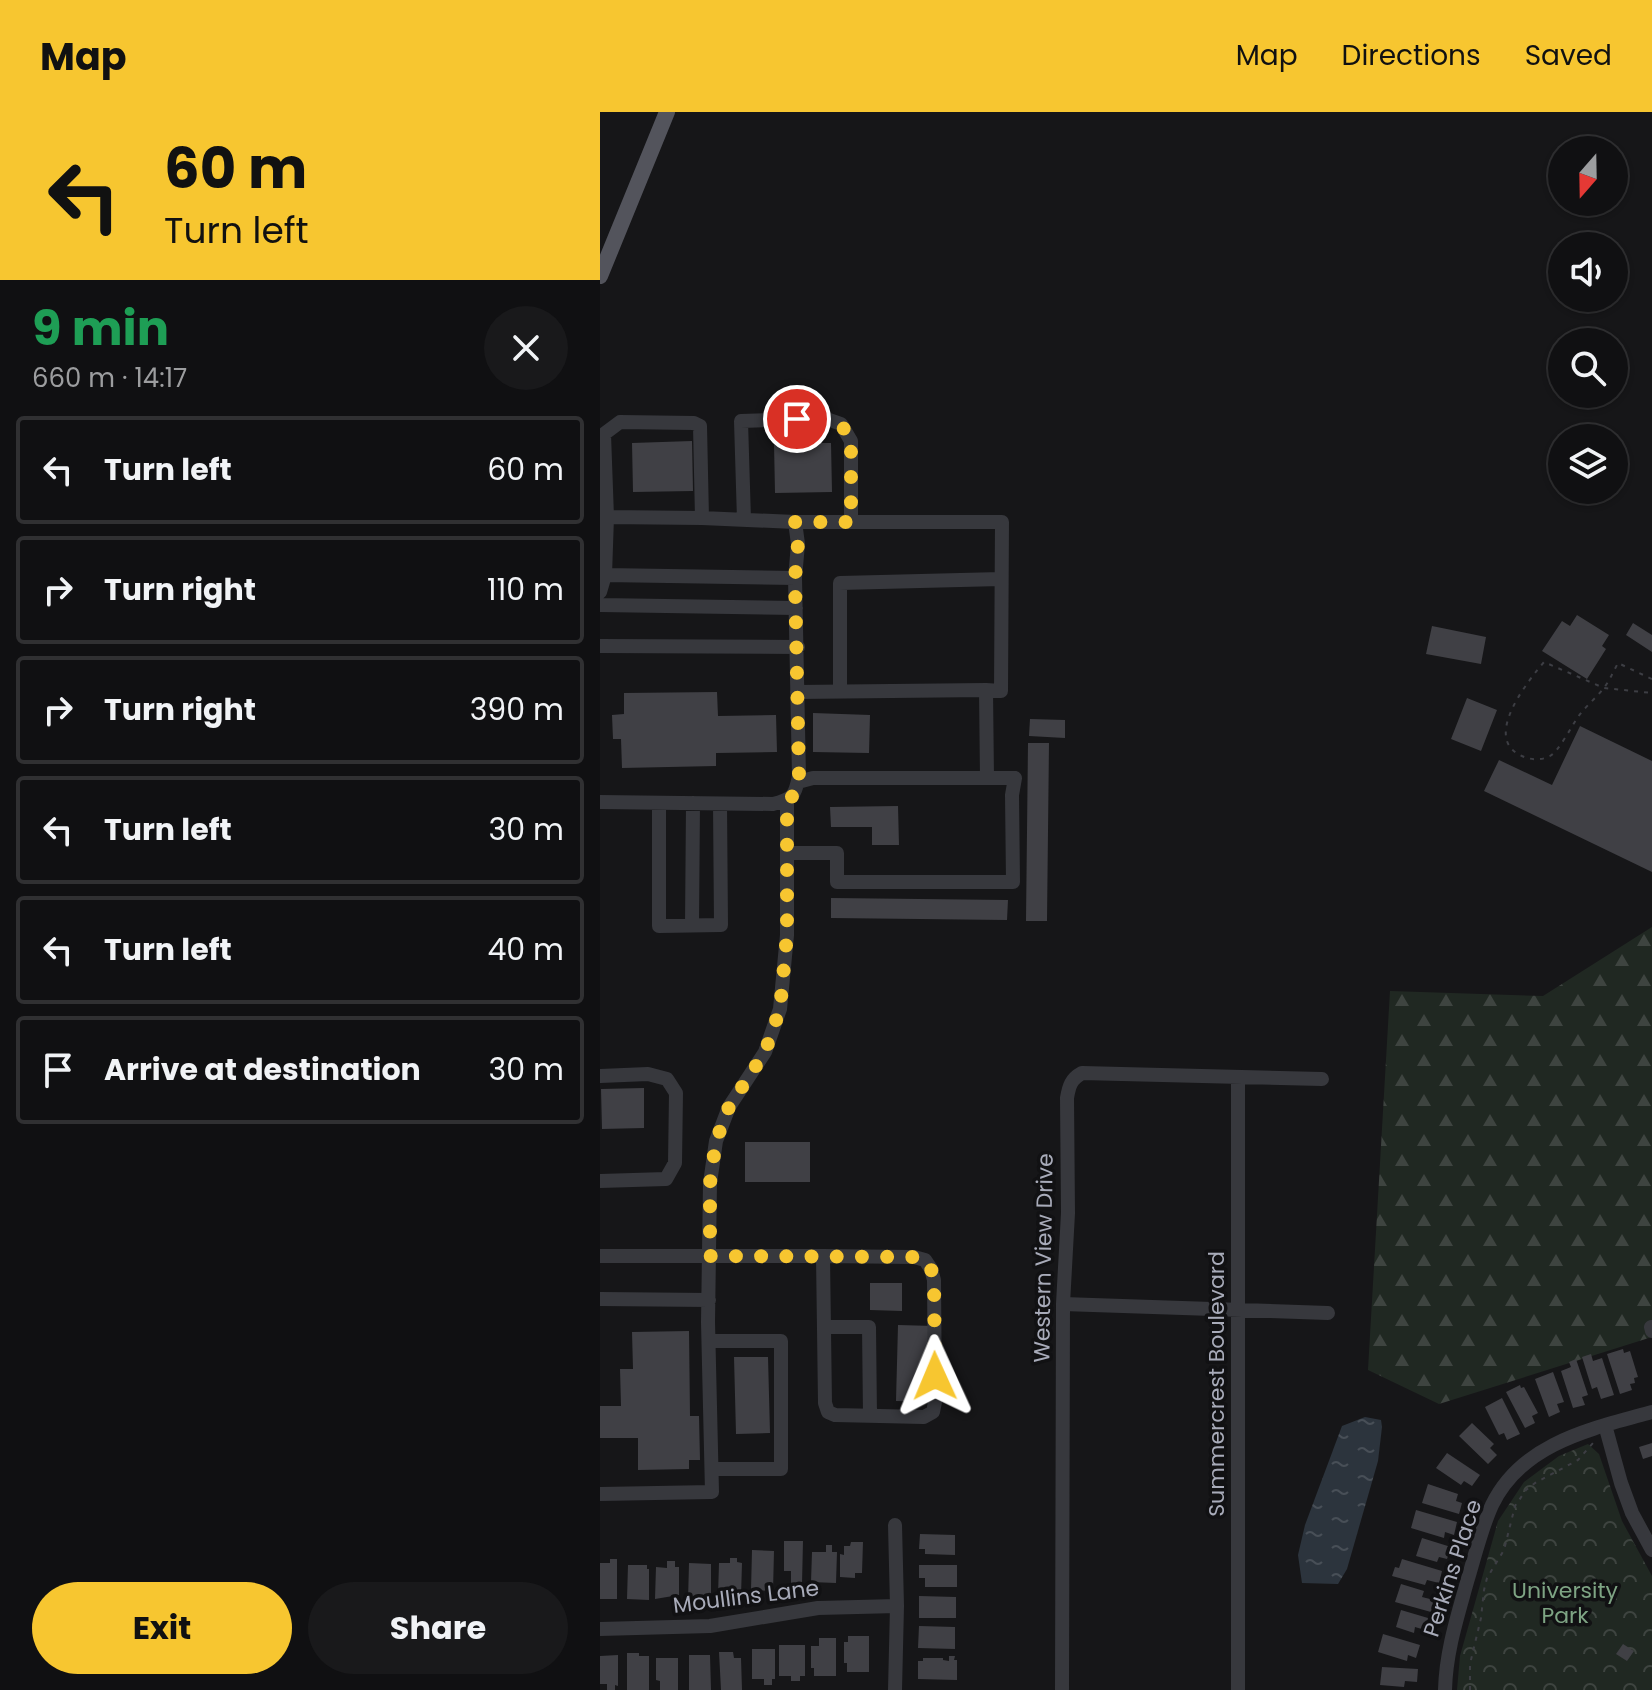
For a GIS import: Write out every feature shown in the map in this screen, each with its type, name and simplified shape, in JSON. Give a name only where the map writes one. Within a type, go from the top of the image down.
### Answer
[{"type":"main road","points":[[600,276],[667,112]]},
{"type":"street","points":[[744,520],[741,421],[824,418],[841,424],[851,441],[851,522]]},
{"type":"street","points":[[600,592],[605,575],[604,434],[620,422],[694,423],[700,426],[702,518]]},
{"type":"street","points":[[603,516],[795,522],[1002,522],[1001,691],[797,692]]},
{"type":"street","points":[[600,802],[773,804],[787,801],[796,793],[798,647],[795,578],[798,544],[795,522]]},
{"type":"street","points":[[605,575],[795,578]]},
{"type":"street","points":[[840,692],[840,583],[1001,579]]},
{"type":"street","points":[[600,605],[796,608]]},
{"type":"street","points":[[600,646],[798,647]]},
{"type":"street","points":[[986,690],[987,778]]},
{"type":"street","points":[[787,853],[837,853],[837,882],[1013,882],[1012,795],[1015,778],[813,778],[798,782]]},
{"type":"street","points":[[600,1494],[712,1492],[710,1183],[716,1141],[729,1107],[765,1052],[780,1009],[787,935],[787,801]]},
{"type":"street","points":[[659,803],[659,926],[721,925],[720,804]]},
{"type":"street","points":[[692,925],[693,803]]},
{"type":"street","name":"Western View Drive","points":[[1062,1690],[1063,1304],[1068,1213],[1069,1084],[1082,1073],[1322,1079]]},
{"type":"street","points":[[600,1076],[648,1074],[667,1079],[676,1093],[675,1163],[666,1179],[600,1181]]},
{"type":"street","name":"Summercrest Boulevard","points":[[1238,1078],[1238,1690]]},
{"type":"street","points":[[600,1256],[823,1256],[914,1257],[925,1260],[934,1280],[933,1412],[924,1417],[835,1415],[828,1412],[825,1403],[823,1256]]},
{"type":"street","points":[[600,1299],[709,1300]]},
{"type":"street","points":[[1063,1304],[1328,1313]]},
{"type":"street","points":[[824,1327],[869,1327],[870,1416]]},
{"type":"street","points":[[709,1341],[781,1341],[781,1469],[712,1469]]},
{"type":"street","name":"Perkins Place","points":[[1445,1690],[1448,1651],[1481,1536],[1493,1504],[1514,1472],[1538,1452],[1572,1436],[1652,1412]]},
{"type":"street","points":[[1605,1425],[1632,1513],[1652,1550]]},
{"type":"street","points":[[895,1525],[895,1690]]},
{"type":"street","name":"Moullins Lane","points":[[600,1629],[710,1626],[818,1608],[897,1606]]},
{"type":"path","points":[[1652,679],[1618,663],[1604,688],[1581,713],[1553,755],[1539,759],[1524,757],[1512,751],[1506,739],[1512,707],[1544,662],[1604,688],[1652,693]]},
{"type":"path","points":[[1470,1690],[1470,1664],[1484,1590],[1487,1578],[1504,1550],[1515,1506],[1526,1490],[1578,1460],[1594,1442]]},
{"type":"green space","points":[[1652,927],[1652,1337],[1439,1404],[1368,1370],[1390,991],[1543,996]]},
{"type":"green space","name":"University Park","points":[[1588,1444],[1599,1454],[1622,1521],[1652,1576],[1652,1690],[1457,1690],[1460,1656],[1498,1521],[1524,1482],[1559,1456]]},
{"type":"water","points":[[1365,1417],[1381,1420],[1378,1461],[1347,1569],[1338,1584],[1302,1583],[1298,1555],[1305,1525],[1342,1426]]},
{"type":"building","points":[[692,441],[693,491],[633,492],[632,443]]},
{"type":"building","points":[[774,443],[831,443],[832,492],[775,493]]},
{"type":"building","points":[[1577,615],[1609,635],[1602,646],[1606,649],[1587,679],[1542,651],[1562,621],[1570,626]]},
{"type":"building","points":[[1633,623],[1652,635],[1652,652],[1626,635]]},
{"type":"building","points":[[1432,626],[1486,637],[1481,664],[1426,654]]},
{"type":"building","points":[[717,692],[718,716],[776,715],[777,752],[716,753],[716,766],[622,768],[621,739],[613,739],[612,715],[624,714],[624,693]]},
{"type":"building","points":[[1467,698],[1497,710],[1481,751],[1451,739]]},
{"type":"building","points":[[813,713],[870,715],[869,753],[813,752]]},
{"type":"building","points":[[1030,719],[1065,720],[1065,738],[1029,736]]},
{"type":"building","points":[[1580,726],[1652,761],[1652,872],[1484,791],[1499,760],[1552,785]]},
{"type":"building","points":[[1028,743],[1049,743],[1047,921],[1026,921]]},
{"type":"building","points":[[898,806],[899,845],[872,845],[872,827],[831,827],[830,807]]},
{"type":"building","points":[[831,898],[1008,900],[1007,920],[831,918]]},
{"type":"building","points":[[644,1088],[644,1128],[602,1129],[601,1089]]},
{"type":"building","points":[[745,1142],[810,1142],[810,1182],[745,1182]]},
{"type":"building","points":[[870,1283],[902,1283],[902,1311],[870,1310]]},
{"type":"building","points":[[898,1325],[934,1326],[931,1402],[896,1401]]},
{"type":"building","points":[[689,1331],[690,1416],[699,1416],[700,1460],[689,1460],[689,1469],[638,1470],[638,1438],[600,1438],[600,1406],[621,1406],[620,1369],[633,1369],[632,1332]]},
{"type":"building","points":[[1623,1349],[1624,1353],[1630,1351],[1638,1377],[1634,1378],[1635,1383],[1630,1384],[1632,1390],[1620,1394],[1607,1354]]},
{"type":"building","points":[[1591,1354],[1593,1361],[1602,1358],[1614,1395],[1601,1399],[1597,1387],[1592,1389],[1582,1357]]},
{"type":"building","points":[[734,1357],[768,1357],[770,1433],[736,1434]]},
{"type":"building","points":[[1576,1359],[1588,1395],[1582,1397],[1585,1405],[1573,1408],[1561,1371],[1571,1367],[1569,1362]]},
{"type":"building","points":[[1553,1372],[1564,1402],[1557,1404],[1560,1412],[1549,1417],[1535,1379]]},
{"type":"building","points":[[1520,1385],[1538,1413],[1532,1416],[1535,1423],[1525,1428],[1506,1392]]},
{"type":"building","points":[[1502,1398],[1520,1434],[1507,1440],[1504,1433],[1499,1435],[1485,1407]]},
{"type":"building","points":[[1472,1423],[1494,1444],[1490,1448],[1497,1455],[1488,1464],[1459,1436]]},
{"type":"building","points":[[1652,1443],[1652,1456],[1643,1459],[1639,1447]]},
{"type":"building","points":[[1447,1453],[1480,1475],[1472,1486],[1464,1481],[1461,1485],[1436,1468]]},
{"type":"building","points":[[1428,1484],[1458,1494],[1456,1501],[1462,1503],[1459,1514],[1422,1503]]},
{"type":"building","points":[[1416,1510],[1457,1522],[1454,1535],[1445,1532],[1444,1538],[1411,1528]]},
{"type":"building","points":[[920,1534],[955,1535],[955,1555],[925,1554],[925,1549],[919,1549]]},
{"type":"building","points":[[1422,1538],[1451,1547],[1447,1559],[1439,1557],[1437,1562],[1416,1556]]},
{"type":"building","points":[[784,1541],[803,1541],[802,1584],[791,1584],[791,1571],[784,1571]]},
{"type":"building","points":[[851,1542],[863,1542],[862,1573],[855,1573],[855,1578],[840,1577],[840,1554],[844,1555],[844,1546],[850,1546]]},
{"type":"building","points":[[826,1545],[832,1545],[832,1552],[837,1552],[836,1583],[811,1582],[812,1552],[826,1552]]},
{"type":"building","points":[[752,1550],[774,1551],[773,1591],[751,1590]]},
{"type":"building","points":[[730,1558],[737,1558],[737,1562],[742,1563],[741,1596],[718,1596],[719,1563],[730,1563]]},
{"type":"building","points":[[610,1559],[617,1559],[617,1599],[600,1599],[600,1563],[610,1563]]},
{"type":"building","points":[[1402,1559],[1442,1571],[1439,1583],[1427,1580],[1425,1585],[1392,1576]]},
{"type":"building","points":[[667,1561],[675,1561],[675,1567],[679,1567],[679,1595],[655,1599],[656,1567],[667,1568]]},
{"type":"building","points":[[689,1563],[711,1564],[711,1596],[700,1596],[700,1602],[688,1601]]},
{"type":"building","points":[[628,1565],[647,1565],[649,1600],[627,1599]]},
{"type":"building","points":[[919,1565],[957,1565],[957,1587],[925,1587],[925,1578],[919,1578]]},
{"type":"building","points":[[1401,1584],[1424,1591],[1422,1597],[1434,1600],[1431,1612],[1395,1602]]},
{"type":"building","points":[[919,1596],[956,1597],[956,1618],[919,1618]]},
{"type":"building","points":[[1401,1610],[1428,1618],[1425,1630],[1415,1627],[1414,1633],[1396,1627]]},
{"type":"building","points":[[919,1626],[955,1627],[955,1649],[918,1648]]},
{"type":"building","points":[[1383,1634],[1420,1645],[1416,1658],[1408,1655],[1407,1661],[1378,1652]]},
{"type":"building","points":[[848,1636],[869,1636],[869,1672],[847,1672],[844,1642],[848,1642]]},
{"type":"building","points":[[819,1638],[836,1638],[836,1676],[814,1676],[811,1646],[819,1646]]},
{"type":"building","points":[[1623,1644],[1634,1651],[1627,1661],[1616,1654]]},
{"type":"building","points":[[779,1645],[805,1645],[805,1676],[800,1676],[800,1681],[791,1681],[791,1676],[779,1676]]},
{"type":"building","points":[[752,1649],[775,1649],[775,1679],[772,1679],[772,1685],[764,1685],[764,1679],[752,1679]]},
{"type":"building","points":[[719,1652],[733,1652],[734,1658],[741,1658],[742,1690],[721,1690]]},
{"type":"building","points":[[627,1653],[649,1656],[649,1690],[627,1690]]},
{"type":"building","points":[[618,1655],[618,1686],[615,1685],[615,1690],[607,1690],[607,1684],[600,1684],[600,1656]]},
{"type":"building","points":[[689,1655],[710,1655],[711,1690],[689,1690]]},
{"type":"building","points":[[949,1656],[955,1656],[954,1660],[957,1660],[957,1680],[918,1679],[918,1661],[943,1658],[949,1661]]},
{"type":"building","points":[[656,1658],[678,1658],[678,1690],[660,1690],[660,1681],[656,1680]]},
{"type":"building","points":[[1382,1667],[1418,1669],[1417,1682],[1405,1681],[1404,1687],[1380,1685]]},
{"type":"route","points":[[797,419],[824,418],[841,424],[851,441],[851,522],[795,522],[798,544],[795,578],[799,776],[796,793],[787,801],[787,935],[780,1009],[765,1052],[729,1107],[716,1141],[710,1183],[710,1256],[914,1257],[925,1260],[934,1280],[935,1376]]}]
